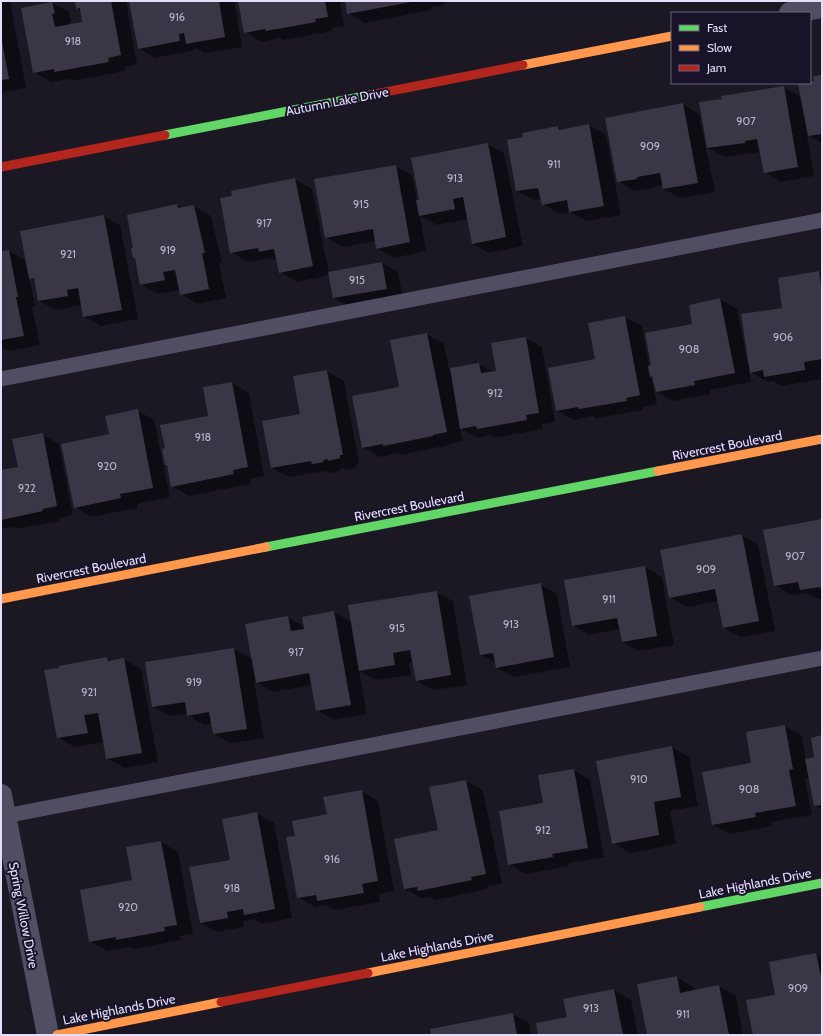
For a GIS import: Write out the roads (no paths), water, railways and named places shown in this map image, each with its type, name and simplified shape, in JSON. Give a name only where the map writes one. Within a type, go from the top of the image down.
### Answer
[{"type":"street","points":[[795,12],[822,7]]},
{"type":"street","name":"Autumn Lake Drive","points":[[1,167],[671,36]]},
{"type":"street","name":"Rivercrest Boulevard","points":[[1,599],[822,439]]},
{"type":"street","name":"Spring Willow Drive","points":[[3,806],[48,1035]]},
{"type":"street","name":"Lake Highlands Drive","points":[[57,1035],[822,883]]},
{"type":"lane","points":[[1,378],[822,220]]},
{"type":"lane","points":[[3,806],[822,658]]}]
